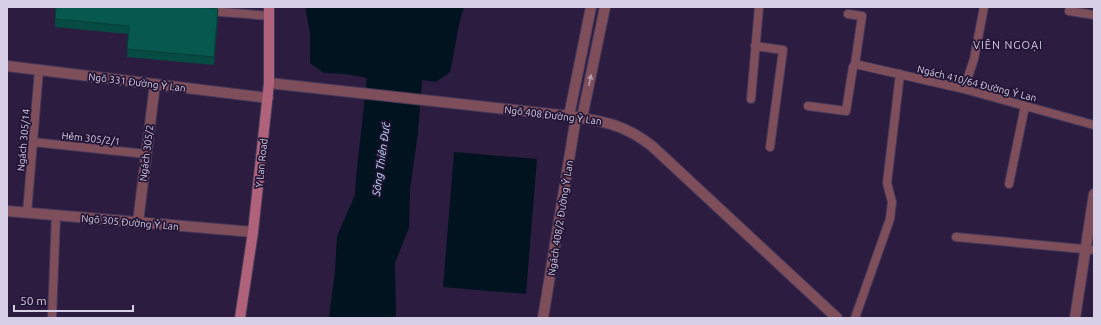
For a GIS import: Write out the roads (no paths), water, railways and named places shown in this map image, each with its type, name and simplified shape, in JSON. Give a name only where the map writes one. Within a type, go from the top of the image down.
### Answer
[{"type":"main road","name":"Y Lan Road","points":[[240,318],[253,232],[268,98],[270,12]]},
{"type":"street","points":[[576,117],[591,7]]},
{"type":"street","points":[[576,117],[605,7]]},
{"type":"street","name":"Ngõ 331 Đường Ỷ Lan","points":[[7,66],[268,98]]},
{"type":"street","name":"Ngõ 408 Đường Ỷ Lan","points":[[269,82],[576,117],[608,122],[622,127],[641,137],[663,155],[837,318]]},
{"type":"street","name":"Ngách 305/2","points":[[138,222],[155,84]]},
{"type":"street","name":"Ngách 408/2 Đường Ỷ Lan","points":[[543,318],[576,117]]},
{"type":"street","points":[[1075,318],[1090,249],[1094,194]]},
{"type":"street","name":"Ngõ 305 Đường Ỷ Lan","points":[[7,211],[253,232]]},
{"type":"lane","points":[[750,99],[759,7]]},
{"type":"lane","points":[[964,89],[974,59],[984,7]]},
{"type":"lane","points":[[200,10],[270,12]]},
{"type":"lane","points":[[1069,11],[1094,15]]},
{"type":"lane","points":[[808,106],[846,111],[862,16],[848,14]]},
{"type":"lane","points":[[756,46],[783,50],[770,147]]},
{"type":"lane","name":"Ngách 410/64 Đường Ỷ Lan","points":[[855,64],[964,89],[1094,125]]},
{"type":"lane","name":"Ngách 305/14","points":[[26,213],[39,70]]},
{"type":"lane","points":[[855,318],[892,210],[892,196],[887,183],[900,74]]},
{"type":"lane","points":[[1009,184],[1025,106]]},
{"type":"lane","name":"Hẻm 305/2/1","points":[[33,142],[146,154]]},
{"type":"lane","points":[[52,318],[56,215]]},
{"type":"lane","points":[[956,237],[1090,249]]},
{"type":"water","name":"Sông Thiên Đức","points":[[305,7],[464,7],[450,72],[436,82],[422,80],[418,133],[410,190],[409,228],[395,263],[395,318],[329,318],[335,271],[337,236],[355,195],[367,78],[346,74],[324,73],[310,63],[310,33]]},
{"type":"water","points":[[454,152],[537,159],[526,294],[443,287]]},
{"type":"district","name":"VIÊN NGOẠI","points":[[1008,45]]}]
